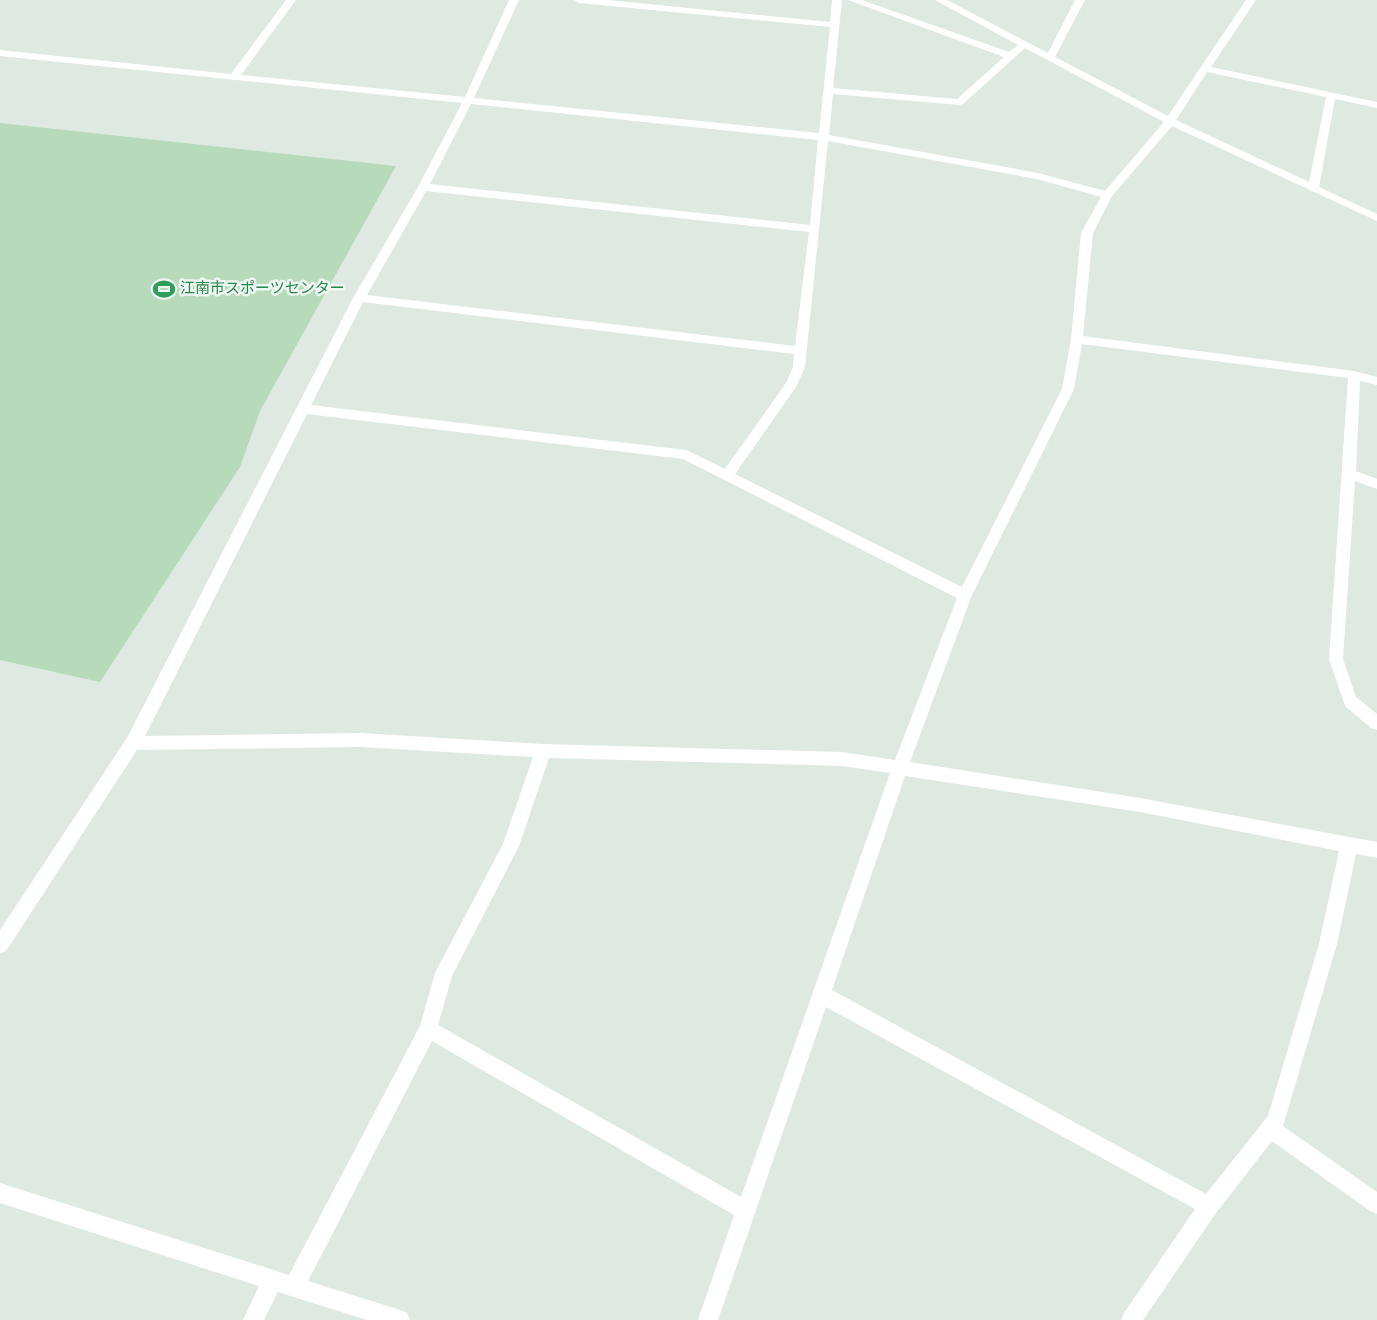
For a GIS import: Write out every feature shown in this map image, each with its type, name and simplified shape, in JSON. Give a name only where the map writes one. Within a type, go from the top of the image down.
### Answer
[{"type":"street","points":[[234,77],[291,0]]},
{"type":"street","points":[[0,946],[133,743],[305,409],[359,298],[423,187],[468,101],[514,0]]},
{"type":"street","points":[[579,0],[835,25]]},
{"type":"street","points":[[727,476],[792,384],[799,367],[815,229],[837,0]]},
{"type":"street","points":[[852,0],[1010,56]]},
{"type":"street","points":[[940,0],[1170,121],[1377,218]]},
{"type":"street","points":[[1050,58],[1080,0]]},
{"type":"street","points":[[708,1320],[900,768],[965,595],[1068,389],[1077,339],[1087,233],[1106,195],[1170,121],[1252,0]]},
{"type":"street","points":[[829,91],[959,102],[1024,44]]},
{"type":"street","points":[[0,53],[824,138],[1038,176],[1106,195]]},
{"type":"street","points":[[1205,69],[1377,106]]},
{"type":"street","points":[[1313,189],[1331,96]]},
{"type":"street","points":[[423,187],[815,229]]},
{"type":"street","points":[[359,298],[801,351]]},
{"type":"street","points":[[1077,339],[1354,375],[1377,381]]},
{"type":"street","points":[[1354,375],[1336,659],[1350,701],[1377,723]]},
{"type":"street","points":[[305,409],[686,455],[965,595]]},
{"type":"street","points":[[1349,474],[1377,484]]},
{"type":"street","points":[[133,743],[360,740],[543,751],[842,759],[1140,805],[1377,850]]},
{"type":"street","points":[[294,1287],[428,1029],[444,973],[511,846],[543,751]]},
{"type":"street","points":[[1131,1320],[1209,1206],[1276,1120],[1328,944],[1349,845]]},
{"type":"street","points":[[821,994],[1209,1206]]},
{"type":"street","points":[[428,1029],[746,1211]]},
{"type":"street","points":[[1270,1128],[1377,1204]]},
{"type":"street","points":[[0,1193],[400,1320]]},
{"type":"street","points":[[252,1320],[273,1280]]},
{"type":"green space","name":"江南市スポーツセンター","points":[[0,123],[396,166],[260,411],[240,467],[100,682],[0,660]]},
{"type":"place","name":"江南市スポーツセンター","points":[[164,289]]}]
